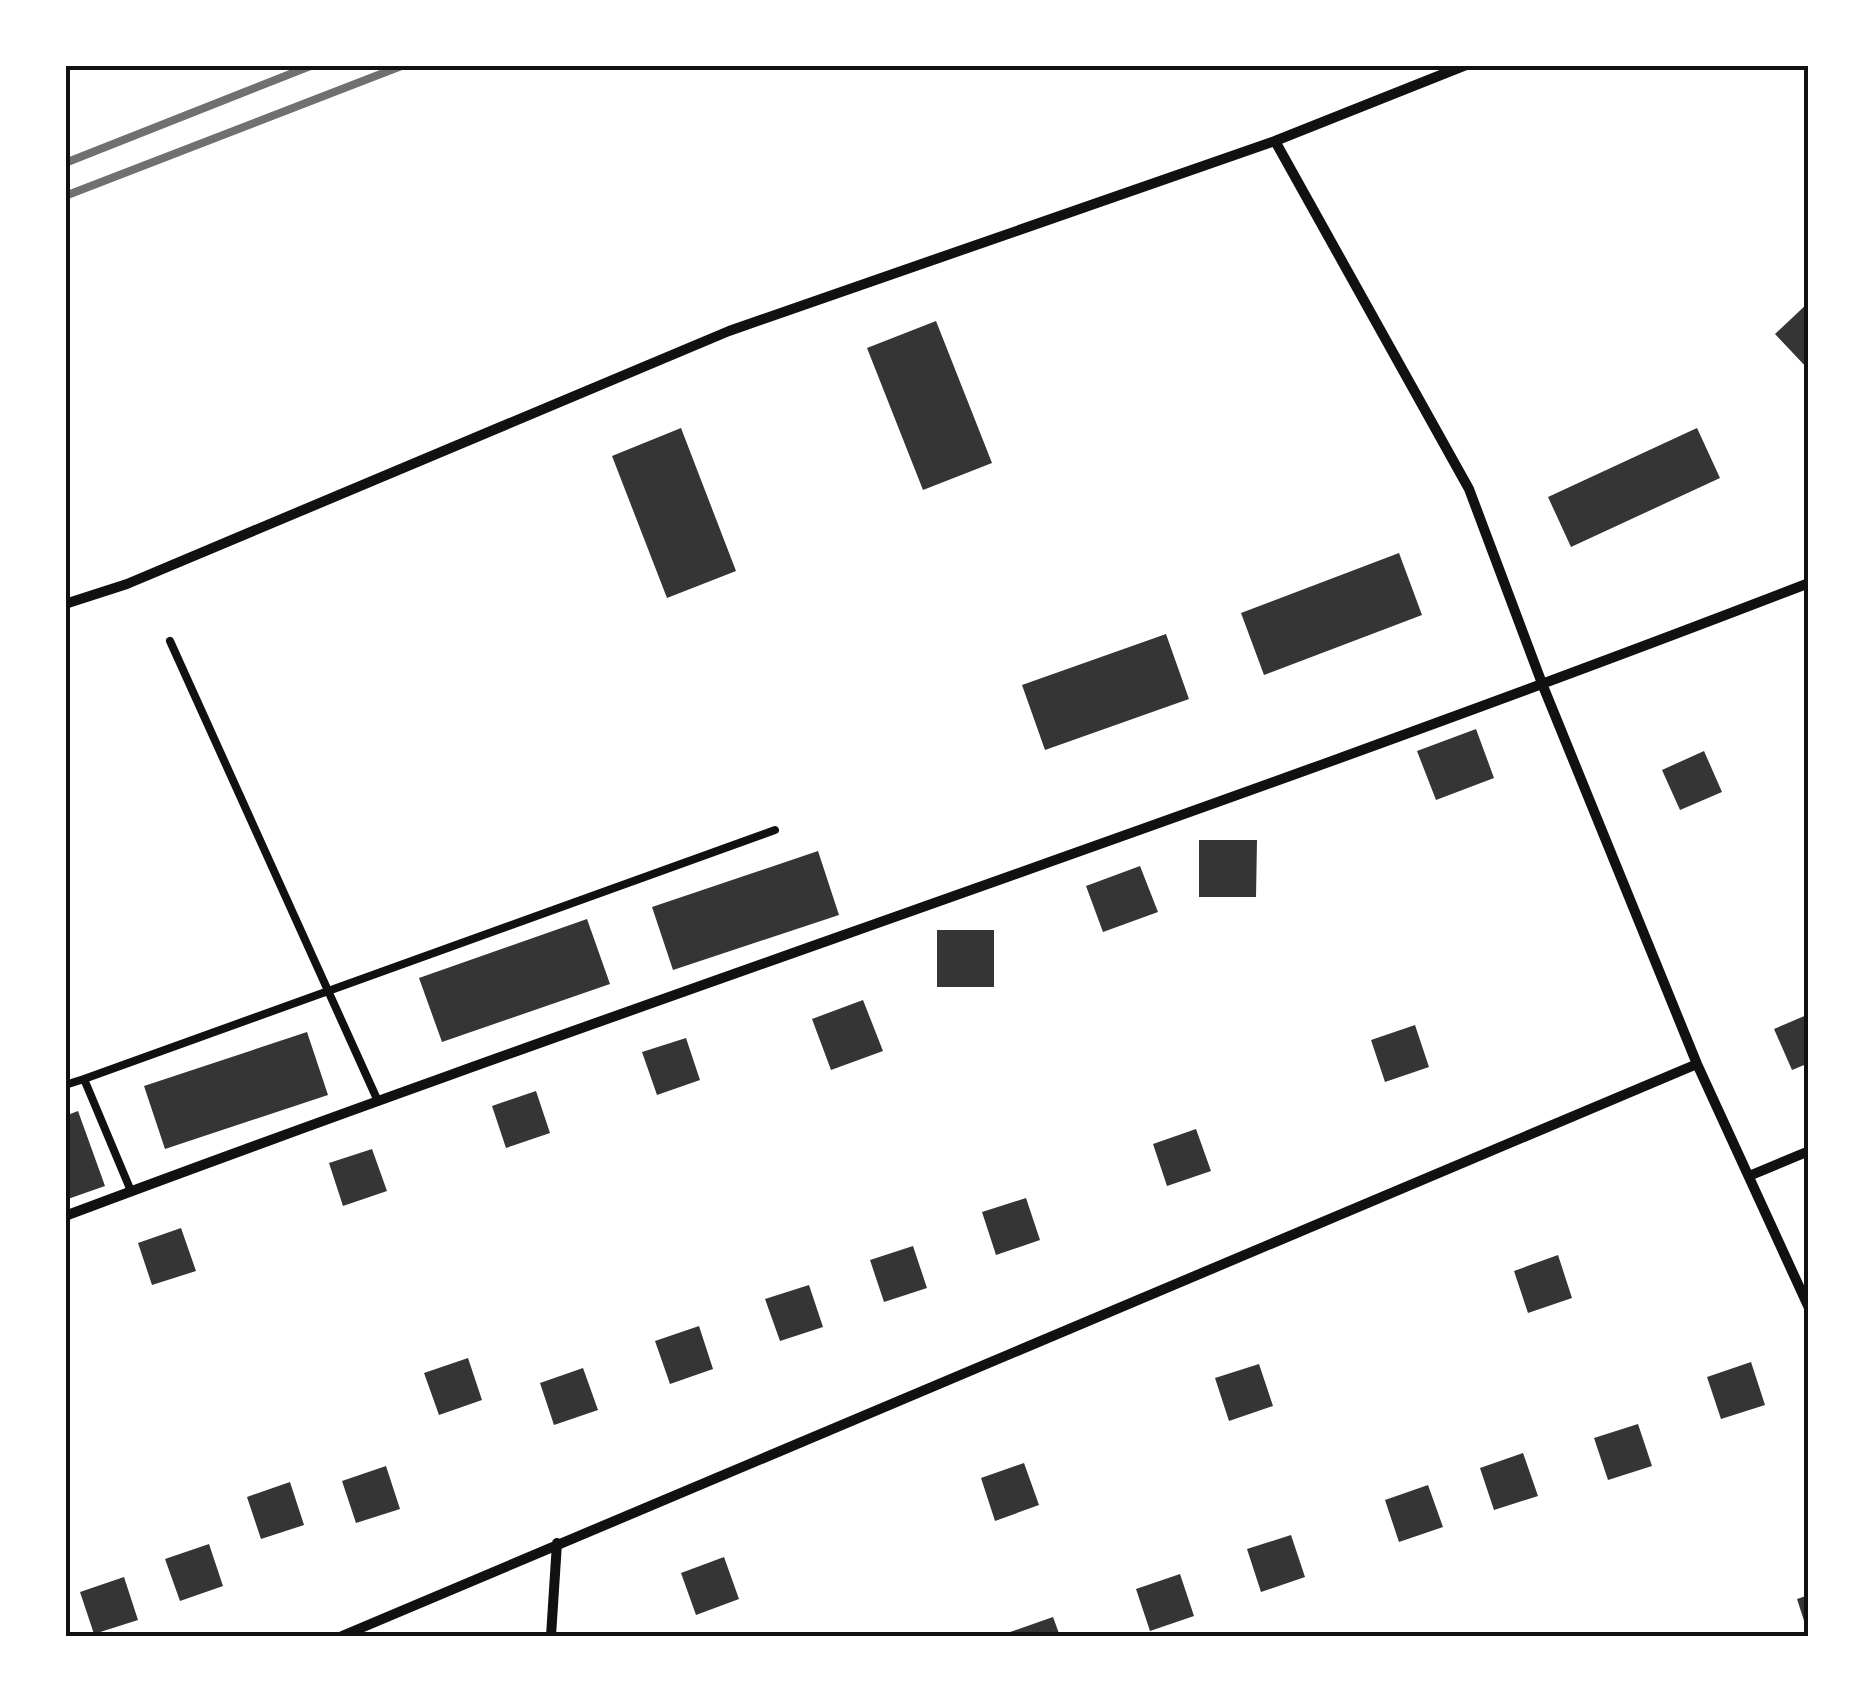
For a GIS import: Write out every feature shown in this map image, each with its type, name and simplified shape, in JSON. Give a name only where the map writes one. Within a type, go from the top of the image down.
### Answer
[{"type":"street","points":[[65,604],[127,584],[730,331],[1275,141],[1466,65]]},
{"type":"street","points":[[1275,141],[1470,489],[1543,686],[1697,1064],[1809,1308]]},
{"type":"street","points":[[65,1216],[378,1099],[1543,686],[1809,583]]},
{"type":"street","points":[[342,1636],[1697,1064]]},
{"type":"street","points":[[1749,1176],[1809,1151]]},
{"type":"street","points":[[551,1636],[557,1543]]},
{"type":"lane","points":[[170,642],[378,1099]]},
{"type":"lane","points":[[65,1085],[775,830]]},
{"type":"lane","points":[[84,1079],[131,1191]]},
{"type":"building","points":[[1809,302],[1809,370],[1775,334]]},
{"type":"building","points":[[936,321],[992,463],[923,490],[867,348]]},
{"type":"building","points":[[681,428],[736,571],[667,598],[612,456]]},
{"type":"building","points":[[1697,428],[1720,478],[1571,547],[1548,497]]},
{"type":"building","points":[[1399,553],[1422,615],[1264,675],[1241,613]]},
{"type":"building","points":[[1166,634],[1189,699],[1045,750],[1022,685]]},
{"type":"building","points":[[1476,729],[1494,778],[1436,800],[1417,751]]},
{"type":"building","points":[[1704,751],[1722,792],[1680,810],[1662,770]]},
{"type":"building","points":[[1199,840],[1257,840],[1256,897],[1199,897]]},
{"type":"building","points":[[818,851],[839,915],[673,970],[652,907]]},
{"type":"building","points":[[1140,866],[1158,912],[1103,932],[1086,886]]},
{"type":"building","points":[[587,919],[610,984],[442,1042],[419,978]]},
{"type":"building","points":[[937,930],[994,930],[994,987],[937,987]]},
{"type":"building","points":[[863,1000],[883,1051],[831,1070],[812,1019]]},
{"type":"building","points":[[1809,1014],[1809,1063],[1792,1070],[1774,1029]]},
{"type":"building","points":[[1415,1025],[1429,1067],[1385,1082],[1371,1040]]},
{"type":"building","points":[[307,1032],[328,1095],[165,1149],[144,1086]]},
{"type":"building","points":[[686,1038],[700,1080],[657,1095],[642,1052]]},
{"type":"building","points":[[536,1091],[550,1133],[506,1148],[492,1106]]},
{"type":"building","points":[[78,1111],[105,1186],[65,1200],[65,1116]]},
{"type":"building","points":[[1196,1129],[1211,1171],[1167,1186],[1153,1144]]},
{"type":"building","points":[[372,1149],[387,1191],[343,1206],[329,1163]]},
{"type":"building","points":[[1026,1198],[1040,1240],[996,1255],[982,1212]]},
{"type":"building","points":[[181,1228],[196,1271],[152,1285],[138,1243]]},
{"type":"building","points":[[913,1246],[927,1288],[884,1302],[870,1260]]},
{"type":"building","points":[[1558,1255],[1572,1298],[1528,1313],[1514,1271]]},
{"type":"building","points":[[809,1285],[823,1327],[780,1341],[765,1299]]},
{"type":"building","points":[[699,1326],[713,1369],[670,1384],[655,1341]]},
{"type":"building","points":[[468,1358],[482,1400],[439,1415],[424,1373]]},
{"type":"building","points":[[1751,1362],[1765,1405],[1721,1419],[1707,1377]]},
{"type":"building","points":[[1259,1364],[1273,1406],[1229,1421],[1215,1378]]},
{"type":"building","points":[[583,1368],[598,1410],[554,1425],[540,1383]]},
{"type":"building","points":[[1638,1424],[1652,1466],[1608,1480],[1594,1438]]},
{"type":"building","points":[[1523,1453],[1538,1496],[1494,1510],[1480,1468]]},
{"type":"building","points":[[1024,1463],[1039,1505],[995,1521],[981,1478]]},
{"type":"building","points":[[386,1466],[400,1509],[356,1523],[342,1481]]},
{"type":"building","points":[[290,1482],[304,1525],[261,1539],[247,1497]]},
{"type":"building","points":[[1428,1485],[1443,1527],[1399,1542],[1385,1500]]},
{"type":"building","points":[[1291,1535],[1305,1577],[1261,1592],[1247,1549]]},
{"type":"building","points":[[209,1544],[223,1586],[180,1601],[165,1559]]},
{"type":"building","points":[[724,1557],[739,1599],[696,1615],[681,1573]]},
{"type":"building","points":[[1180,1574],[1194,1616],[1150,1631],[1136,1589]]},
{"type":"building","points":[[124,1577],[138,1620],[94,1634],[80,1592]]},
{"type":"building","points":[[1809,1595],[1809,1633],[1808,1633],[1797,1599]]},
{"type":"building","points":[[1053,1617],[1060,1636],[1011,1636],[1010,1632]]},
{"type":"railway","points":[[65,163],[313,65]]},
{"type":"railway","points":[[65,196],[404,65]]}]
